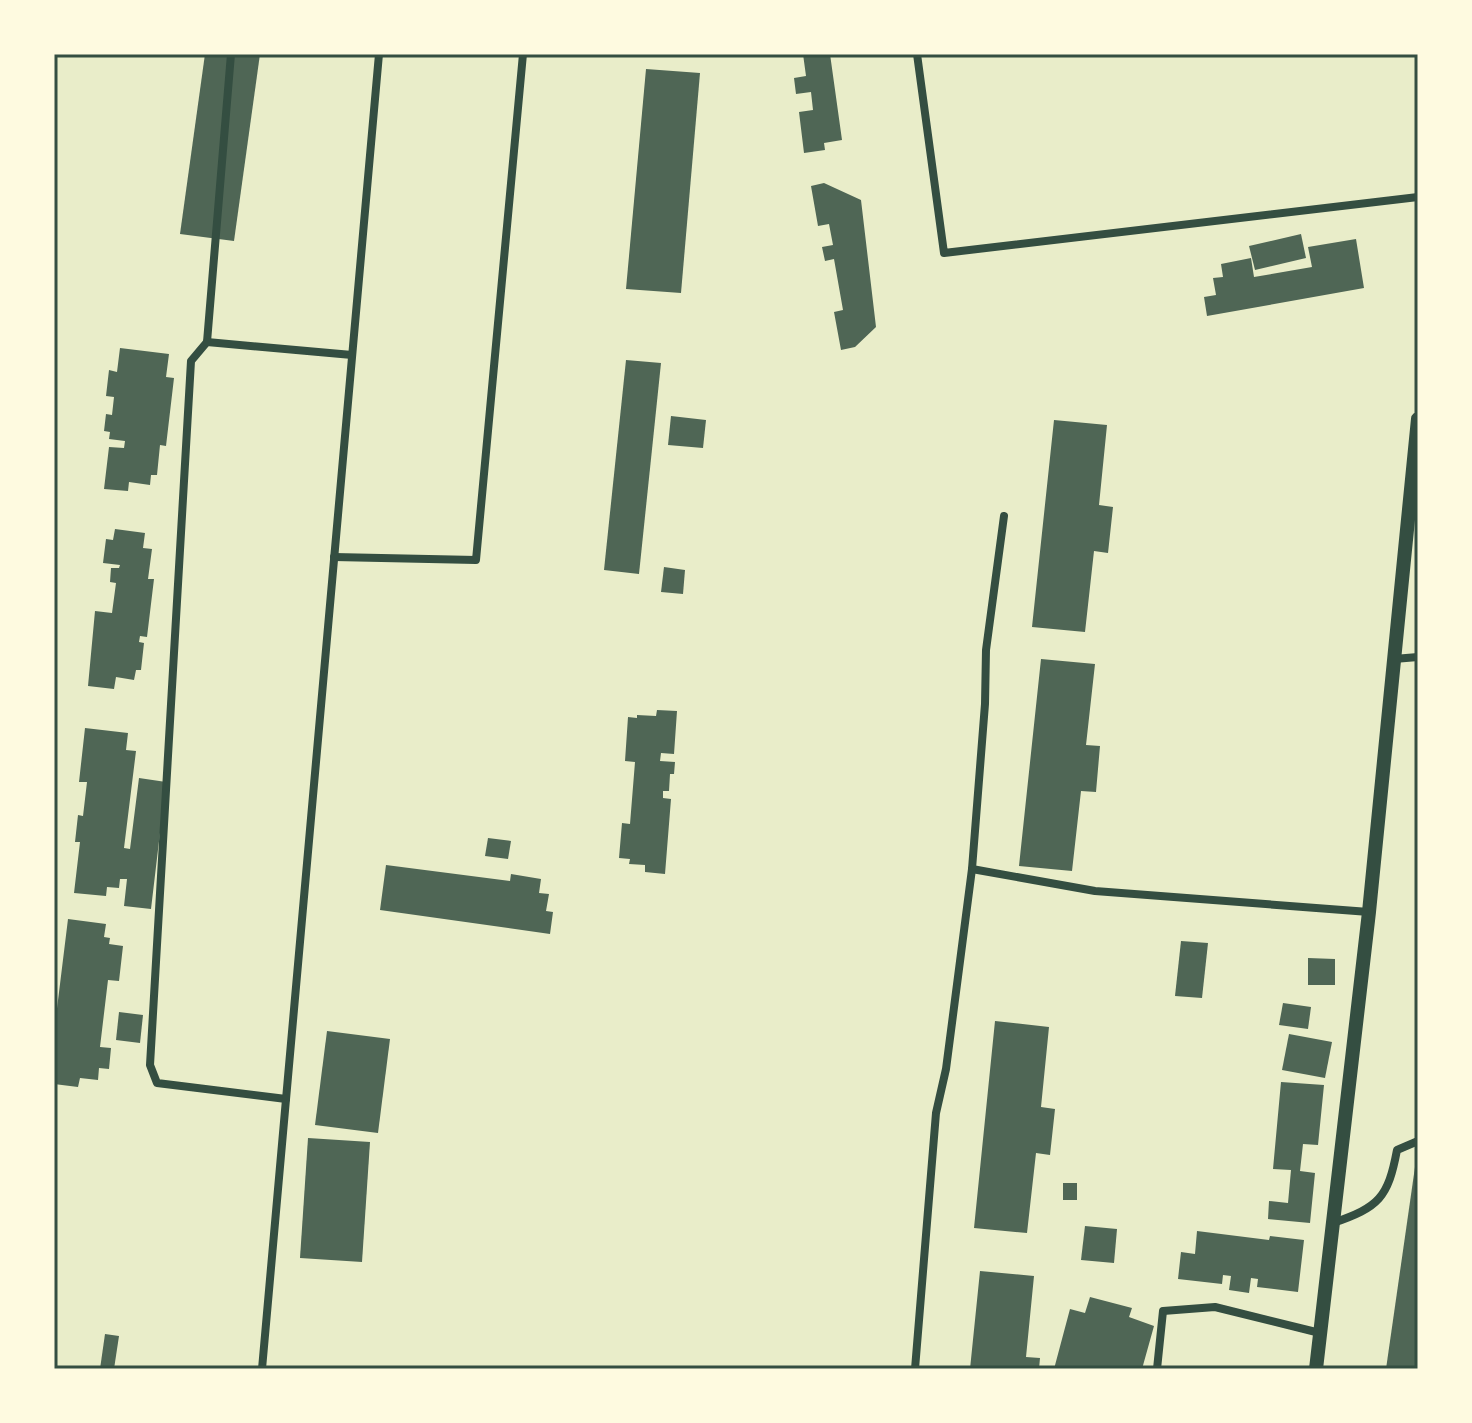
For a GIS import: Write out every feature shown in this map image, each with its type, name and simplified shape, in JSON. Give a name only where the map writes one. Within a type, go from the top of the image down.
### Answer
[{"type":"main road","points":[[1316,1369],[1369,912],[1418,419]]},
{"type":"street","points":[[231,54],[207,342],[191,361],[150,1065],[157,1083],[286,1099]]},
{"type":"street","points":[[262,1369],[379,54]]},
{"type":"street","points":[[334,557],[476,560],[523,54]]},
{"type":"street","points":[[917,54],[944,253],[1418,197]]},
{"type":"street","points":[[207,342],[352,355]]},
{"type":"street","points":[[915,1369],[936,1113],[946,1069],[972,869],[985,704],[986,650],[1004,516]]},
{"type":"street","points":[[1394,659],[1418,657]]},
{"type":"street","points":[[972,869],[1095,891],[1369,912]]},
{"type":"street","points":[[1332,1223],[1360,1213],[1387,1191],[1397,1150],[1418,1141]]},
{"type":"street","points":[[1157,1369],[1163,1311],[1215,1307],[1320,1333]]},
{"type":"building","points":[[205,54],[260,54],[234,241],[180,234]]},
{"type":"building","points":[[803,54],[830,54],[842,140],[824,143],[825,150],[804,153],[799,112],[813,110],[811,92],[796,94],[794,78],[806,76]]},
{"type":"building","points":[[646,69],[700,73],[681,293],[626,289]]},
{"type":"building","points":[[824,183],[861,200],[876,327],[855,347],[841,350],[834,312],[843,310],[834,259],[825,261],[822,247],[833,245],[829,224],[818,226],[811,186]]},
{"type":"building","points":[[1301,234],[1306,258],[1255,270],[1249,246]]},
{"type":"building","points":[[1356,239],[1364,288],[1207,316],[1204,297],[1216,295],[1213,278],[1223,277],[1221,264],[1251,258],[1254,277],[1312,267],[1308,247]]},
{"type":"building","points":[[120,348],[169,354],[166,377],[174,378],[166,446],[160,445],[157,475],[151,475],[150,485],[129,482],[128,491],[104,489],[109,447],[124,448],[125,441],[109,439],[110,432],[104,431],[106,414],[112,415],[114,397],[106,396],[109,370],[117,372]]},
{"type":"building","points":[[626,360],[661,363],[639,574],[604,570]]},
{"type":"building","points":[[671,416],[706,420],[703,448],[668,445]]},
{"type":"building","points":[[1054,420],[1107,425],[1099,505],[1113,507],[1108,553],[1094,551],[1085,632],[1032,627]]},
{"type":"building","points":[[115,529],[145,533],[143,548],[152,549],[148,579],[154,579],[147,637],[140,636],[139,642],[144,643],[141,670],[136,670],[134,680],[116,677],[114,689],[88,686],[95,611],[112,613],[116,583],[110,582],[111,568],[119,568],[120,565],[103,563],[106,539],[113,540]]},
{"type":"building","points":[[664,567],[685,570],[683,594],[661,592]]},
{"type":"building","points":[[1041,659],[1095,664],[1086,745],[1100,746],[1096,792],[1081,791],[1072,871],[1019,866]]},
{"type":"building","points":[[657,710],[677,711],[674,754],[661,753],[660,761],[675,762],[674,774],[670,774],[669,791],[663,791],[663,798],[671,799],[665,874],[645,872],[645,865],[629,864],[630,859],[619,858],[622,823],[630,824],[635,762],[625,761],[628,717],[656,716]]},
{"type":"building","points":[[85,728],[128,733],[126,750],[136,751],[124,848],[130,849],[139,778],[166,782],[151,909],[124,906],[127,879],[120,879],[119,888],[107,887],[106,896],[74,893],[80,842],[75,842],[78,815],[83,816],[87,782],[79,782]]},
{"type":"building","points":[[488,838],[511,841],[508,859],[485,856]]},
{"type":"building","points":[[386,865],[510,881],[511,874],[541,879],[539,893],[549,894],[546,911],[553,912],[550,934],[380,910]]},
{"type":"building","points":[[68,919],[106,924],[104,937],[110,938],[109,944],[123,946],[119,981],[108,980],[100,1047],[111,1048],[109,1069],[99,1068],[98,1080],[80,1078],[78,1087],[54,1084],[54,1033]]},
{"type":"building","points":[[1181,941],[1208,943],[1202,998],[1175,996]]},
{"type":"building","points":[[1308,958],[1335,959],[1335,985],[1308,985]]},
{"type":"building","points":[[1283,1003],[1311,1007],[1308,1029],[1279,1025]]},
{"type":"building","points":[[119,1012],[143,1015],[140,1043],[116,1040]]},
{"type":"building","points":[[995,1021],[1049,1027],[1041,1107],[1055,1109],[1050,1155],[1036,1153],[1027,1233],[974,1228]]},
{"type":"building","points":[[327,1031],[390,1039],[378,1133],[315,1125]]},
{"type":"building","points":[[1289,1034],[1332,1042],[1325,1078],[1282,1070]]},
{"type":"building","points":[[1281,1082],[1324,1085],[1318,1145],[1303,1144],[1300,1171],[1315,1173],[1310,1223],[1268,1219],[1269,1201],[1288,1203],[1291,1170],[1273,1169]]},
{"type":"building","points":[[308,1138],[370,1142],[362,1262],[300,1258]]},
{"type":"building","points":[[1416,1160],[1418,1369],[1386,1369]]},
{"type":"building","points":[[1063,1183],[1077,1183],[1077,1200],[1063,1200]]},
{"type":"building","points":[[1085,1226],[1117,1229],[1114,1263],[1081,1260]]},
{"type":"building","points":[[1197,1231],[1269,1240],[1270,1236],[1304,1240],[1298,1292],[1257,1287],[1258,1279],[1251,1278],[1249,1293],[1229,1290],[1231,1276],[1223,1275],[1222,1284],[1178,1279],[1181,1252],[1195,1254]]},
{"type":"building","points":[[980,1271],[1034,1276],[1026,1357],[1040,1358],[1039,1369],[970,1369]]},
{"type":"building","points":[[1090,1297],[1132,1308],[1129,1317],[1154,1326],[1142,1369],[1054,1369],[1070,1309],[1085,1313]]},
{"type":"building","points":[[105,1334],[119,1336],[114,1369],[100,1369]]}]
